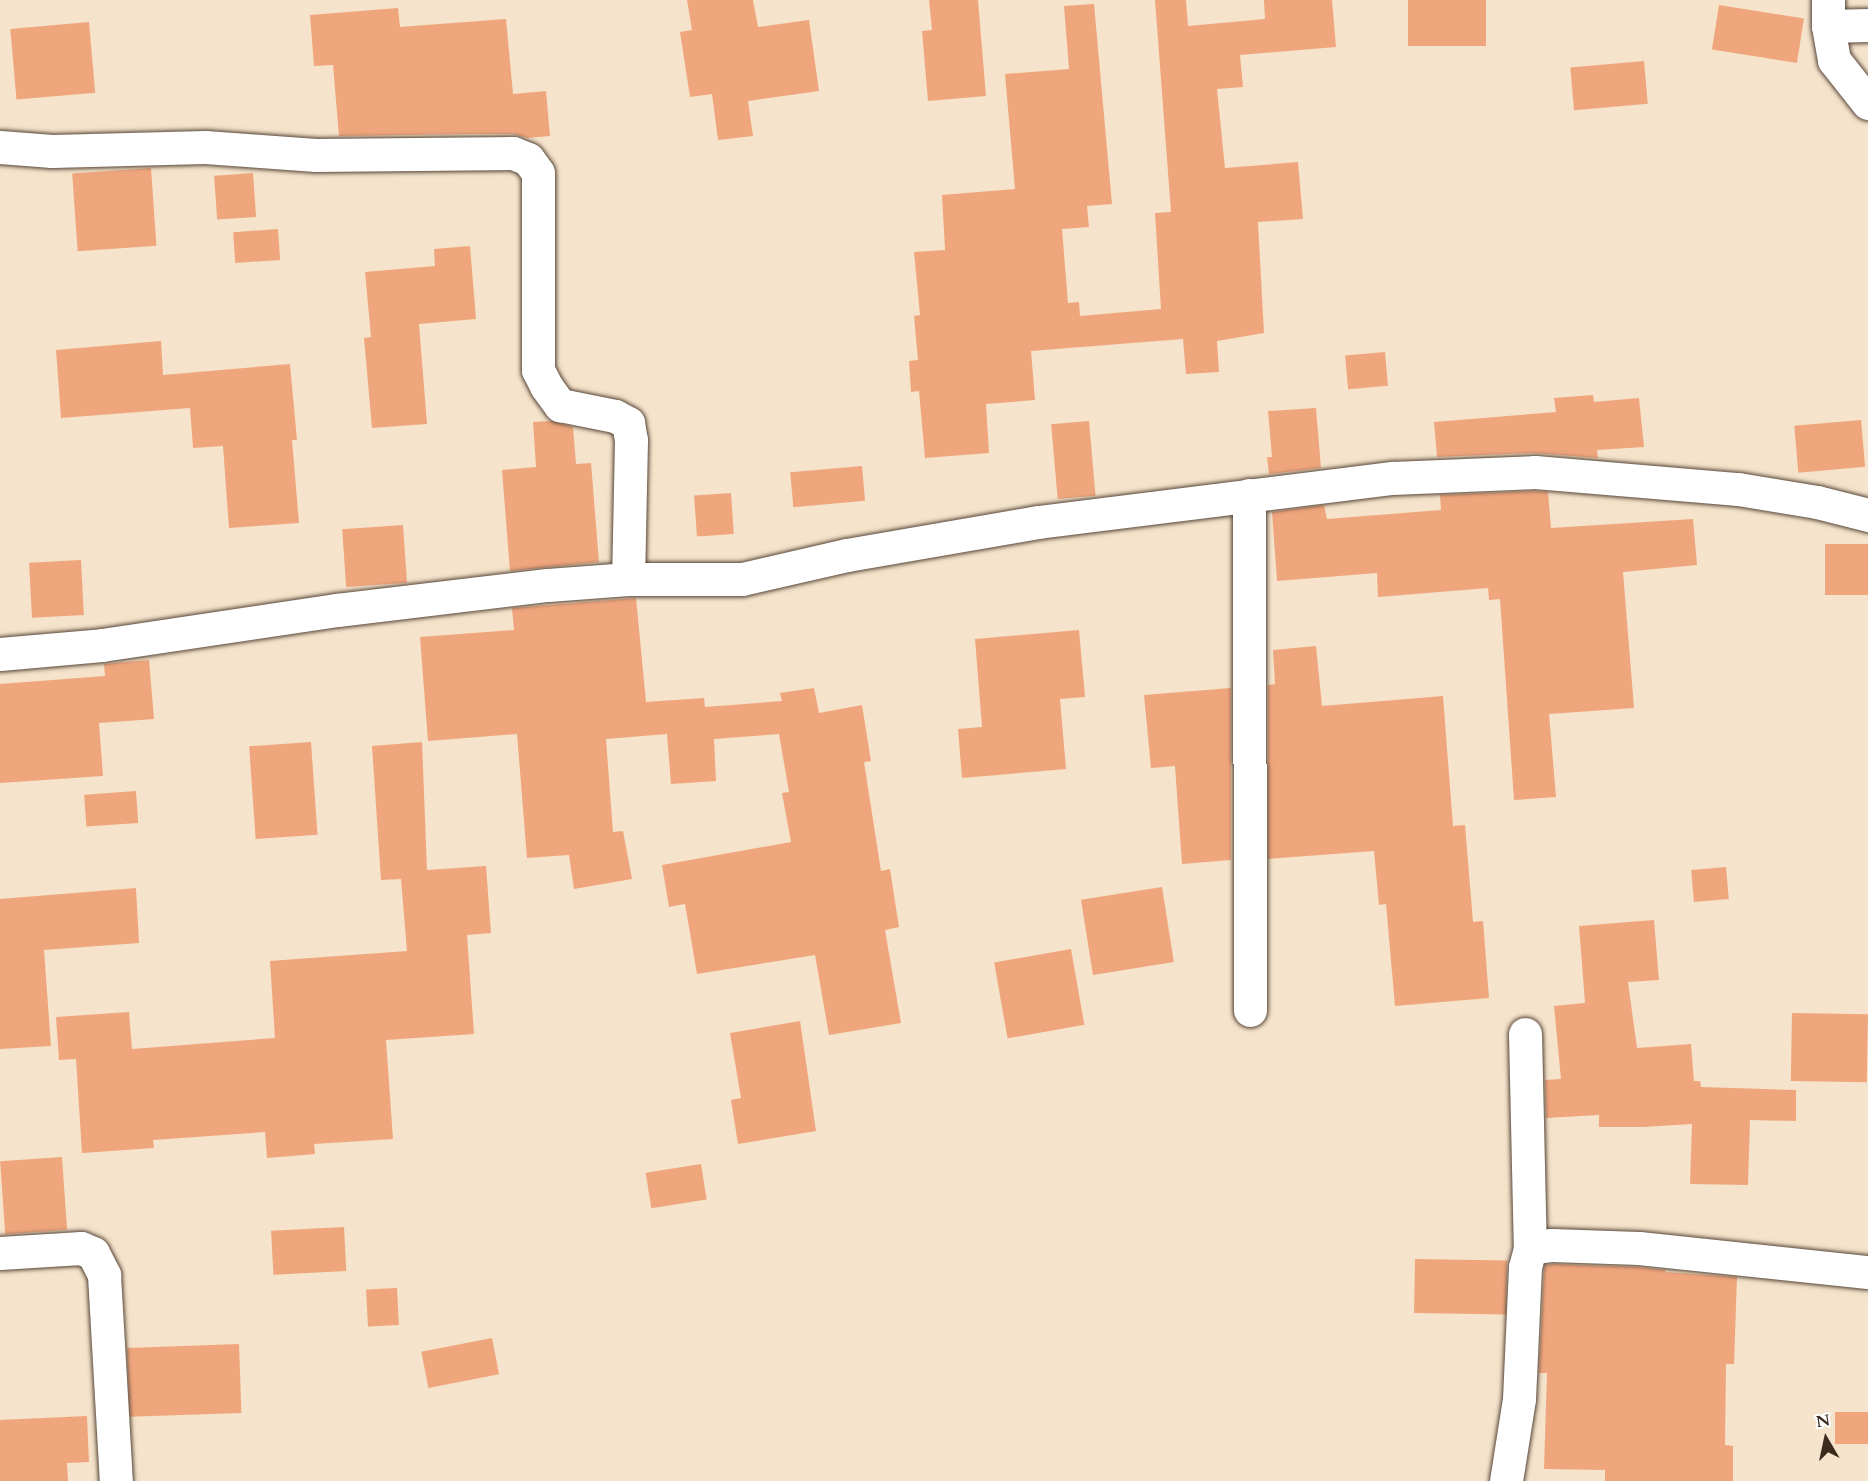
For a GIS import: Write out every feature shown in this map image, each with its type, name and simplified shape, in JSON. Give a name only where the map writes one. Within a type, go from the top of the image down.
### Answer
[{"type":"street","points":[[1868,25],[1828,13],[1834,60],[1868,103]]},
{"type":"street","points":[[0,147],[52,151],[205,147],[316,155],[513,153],[528,159],[538,173],[538,370],[546,387],[560,405],[615,416],[628,423],[631,440],[628,579]]},
{"type":"street","points":[[0,654],[102,645],[348,608],[548,585],[628,579],[742,579],[847,555],[1026,524],[1392,478],[1535,472],[1738,489],[1817,502],[1868,515]]},
{"type":"street","points":[[1249,495],[1250,1010]]},
{"type":"street","points":[[1506,1481],[1519,1399],[1525,1267],[1530,1248],[1525,1034]]},
{"type":"street","points":[[1530,1248],[1552,1245],[1638,1248],[1868,1272]]},
{"type":"street","points":[[0,1253],[81,1248],[93,1253],[104,1275],[116,1481]]},
{"type":"building","points":[[687,0],[753,0],[758,27],[809,20],[819,91],[748,101],[753,136],[718,140],[712,94],[690,97],[680,32],[692,30]]},
{"type":"building","points":[[929,0],[978,0],[986,96],[928,101],[922,31],[932,30]]},
{"type":"building","points":[[1155,0],[1186,0],[1188,26],[1265,19],[1264,0],[1332,0],[1336,47],[1240,55],[1243,87],[1217,89],[1225,168],[1298,162],[1303,219],[1258,222],[1264,333],[1217,341],[1219,372],[1186,374],[1183,339],[1031,351],[1035,400],[986,404],[989,453],[925,458],[919,391],[911,392],[909,361],[918,360],[914,316],[920,315],[914,252],[945,250],[942,195],[1015,189],[1005,74],[1069,69],[1064,6],[1094,4],[1112,204],[1087,206],[1089,227],[1062,229],[1068,303],[1079,302],[1080,316],[1161,309],[1155,213],[1171,212]]},
{"type":"building","points":[[1408,0],[1486,0],[1486,46],[1408,46]]},
{"type":"building","points":[[1719,5],[1804,18],[1797,63],[1712,49]]},
{"type":"building","points":[[398,8],[400,27],[506,19],[513,94],[546,91],[550,136],[527,138],[513,134],[471,134],[339,136],[333,65],[314,66],[310,15]]},
{"type":"building","points":[[89,22],[95,93],[16,100],[10,29]]},
{"type":"building","points":[[1644,61],[1648,104],[1574,110],[1570,67]]},
{"type":"building","points":[[151,168],[156,246],[78,251],[72,174]]},
{"type":"building","points":[[253,173],[256,217],[217,220],[214,176]]},
{"type":"building","points":[[278,229],[280,260],[235,263],[233,232]]},
{"type":"building","points":[[470,246],[476,319],[419,324],[427,424],[372,428],[364,338],[371,337],[365,272],[435,266],[434,249]]},
{"type":"building","points":[[161,341],[163,375],[290,364],[297,440],[292,440],[299,523],[229,528],[223,446],[193,448],[190,408],[61,418],[56,350]]},
{"type":"building","points":[[1385,352],[1388,386],[1348,389],[1345,355]]},
{"type":"building","points":[[1593,395],[1594,402],[1639,398],[1644,447],[1597,450],[1598,458],[1534,453],[1437,457],[1434,422],[1556,412],[1554,398]]},
{"type":"building","points":[[1316,408],[1321,468],[1269,474],[1267,457],[1272,457],[1268,411]]},
{"type":"building","points":[[1861,420],[1865,467],[1798,473],[1794,426]]},
{"type":"building","points":[[552,421],[573,427],[576,464],[591,463],[599,562],[510,571],[502,470],[536,467],[533,422]]},
{"type":"building","points":[[1089,421],[1096,496],[1058,499],[1051,424]]},
{"type":"building","points":[[862,466],[865,501],[793,507],[790,472]]},
{"type":"building","points":[[1548,492],[1551,528],[1693,519],[1697,565],[1623,572],[1634,708],[1549,714],[1556,797],[1514,800],[1500,599],[1489,600],[1488,588],[1378,597],[1377,573],[1277,581],[1272,512],[1324,505],[1327,519],[1441,510],[1440,495]]},
{"type":"building","points":[[731,493],[734,534],[697,536],[694,496]]},
{"type":"building","points":[[403,525],[407,583],[346,587],[342,529]]},
{"type":"building","points":[[1825,544],[1868,544],[1868,595],[1825,595]]},
{"type":"building","points":[[81,560],[84,615],[32,618],[29,563]]},
{"type":"building","points":[[636,598],[646,702],[704,698],[705,707],[782,701],[780,693],[814,688],[819,713],[862,705],[871,761],[864,762],[881,871],[890,869],[899,927],[885,930],[901,1023],[829,1035],[815,955],[697,974],[685,904],[669,907],[662,865],[791,842],[782,793],[789,792],[779,734],[714,739],[716,781],[671,784],[667,734],[606,739],[613,832],[623,831],[632,879],[574,889],[569,855],[527,858],[517,734],[428,741],[420,637],[514,630],[512,608]]},
{"type":"building","points":[[1079,630],[1085,697],[1060,699],[1066,769],[962,778],[958,729],[982,727],[975,639]]},
{"type":"building","points":[[1316,646],[1322,706],[1443,696],[1453,826],[1465,825],[1473,922],[1483,921],[1489,998],[1395,1006],[1386,904],[1379,905],[1374,851],[1268,859],[1268,685],[1275,684],[1273,650]]},
{"type":"building","points":[[149,660],[154,719],[99,723],[103,776],[0,783],[0,684],[105,676],[104,664]]},
{"type":"building","points":[[1231,688],[1231,860],[1182,864],[1175,766],[1151,768],[1144,695]]},
{"type":"building","points":[[311,742],[317,835],[256,839],[249,746]]},
{"type":"building","points":[[422,742],[427,870],[486,866],[491,933],[467,935],[474,1034],[386,1040],[393,1139],[314,1144],[315,1154],[267,1158],[265,1132],[153,1140],[154,1148],[82,1153],[76,1059],[59,1060],[56,1017],[129,1012],[132,1049],[275,1038],[270,961],[407,951],[401,879],[381,880],[372,746]]},
{"type":"building","points":[[136,791],[138,823],[86,827],[84,795]]},
{"type":"building","points":[[1726,867],[1729,899],[1694,902],[1691,870]]},
{"type":"building","points":[[1162,887],[1174,962],[1093,975],[1081,900]]},
{"type":"building","points":[[136,888],[139,943],[44,950],[51,1046],[0,1049],[0,899]]},
{"type":"building","points":[[1654,920],[1659,980],[1628,982],[1637,1048],[1691,1044],[1694,1081],[1700,1081],[1701,1087],[1796,1090],[1796,1121],[1750,1120],[1748,1185],[1690,1184],[1692,1124],[1599,1127],[1599,1115],[1546,1118],[1545,1080],[1561,1079],[1554,1006],[1585,1003],[1579,926]]},
{"type":"building","points":[[1071,949],[1084,1025],[1008,1038],[994,963]]},
{"type":"building","points":[[1792,1013],[1868,1014],[1867,1082],[1791,1081]]},
{"type":"building","points":[[800,1021],[816,1131],[738,1144],[731,1100],[741,1098],[730,1033]]},
{"type":"building","points":[[62,1157],[67,1230],[5,1234],[0,1161]]},
{"type":"building","points":[[701,1164],[707,1200],[651,1208],[646,1173]]},
{"type":"building","points":[[344,1227],[346,1271],[273,1275],[271,1231]]},
{"type":"building","points":[[1415,1259],[1507,1261],[1506,1315],[1414,1313]]},
{"type":"building","points":[[1545,1265],[1638,1267],[1666,1270],[1665,1272],[1737,1277],[1734,1364],[1726,1364],[1725,1445],[1733,1446],[1733,1481],[1605,1481],[1605,1470],[1544,1469],[1547,1373],[1539,1373],[1544,1270]]},
{"type":"building","points":[[397,1288],[399,1325],[368,1327],[366,1290]]},
{"type":"building","points":[[492,1338],[499,1374],[428,1388],[421,1352]]},
{"type":"building","points":[[239,1344],[241,1413],[129,1417],[127,1348]]},
{"type":"building","points":[[1835,1412],[1868,1412],[1868,1444],[1835,1444]]},
{"type":"building","points":[[87,1416],[89,1462],[67,1463],[68,1481],[0,1481],[0,1420]]}]
